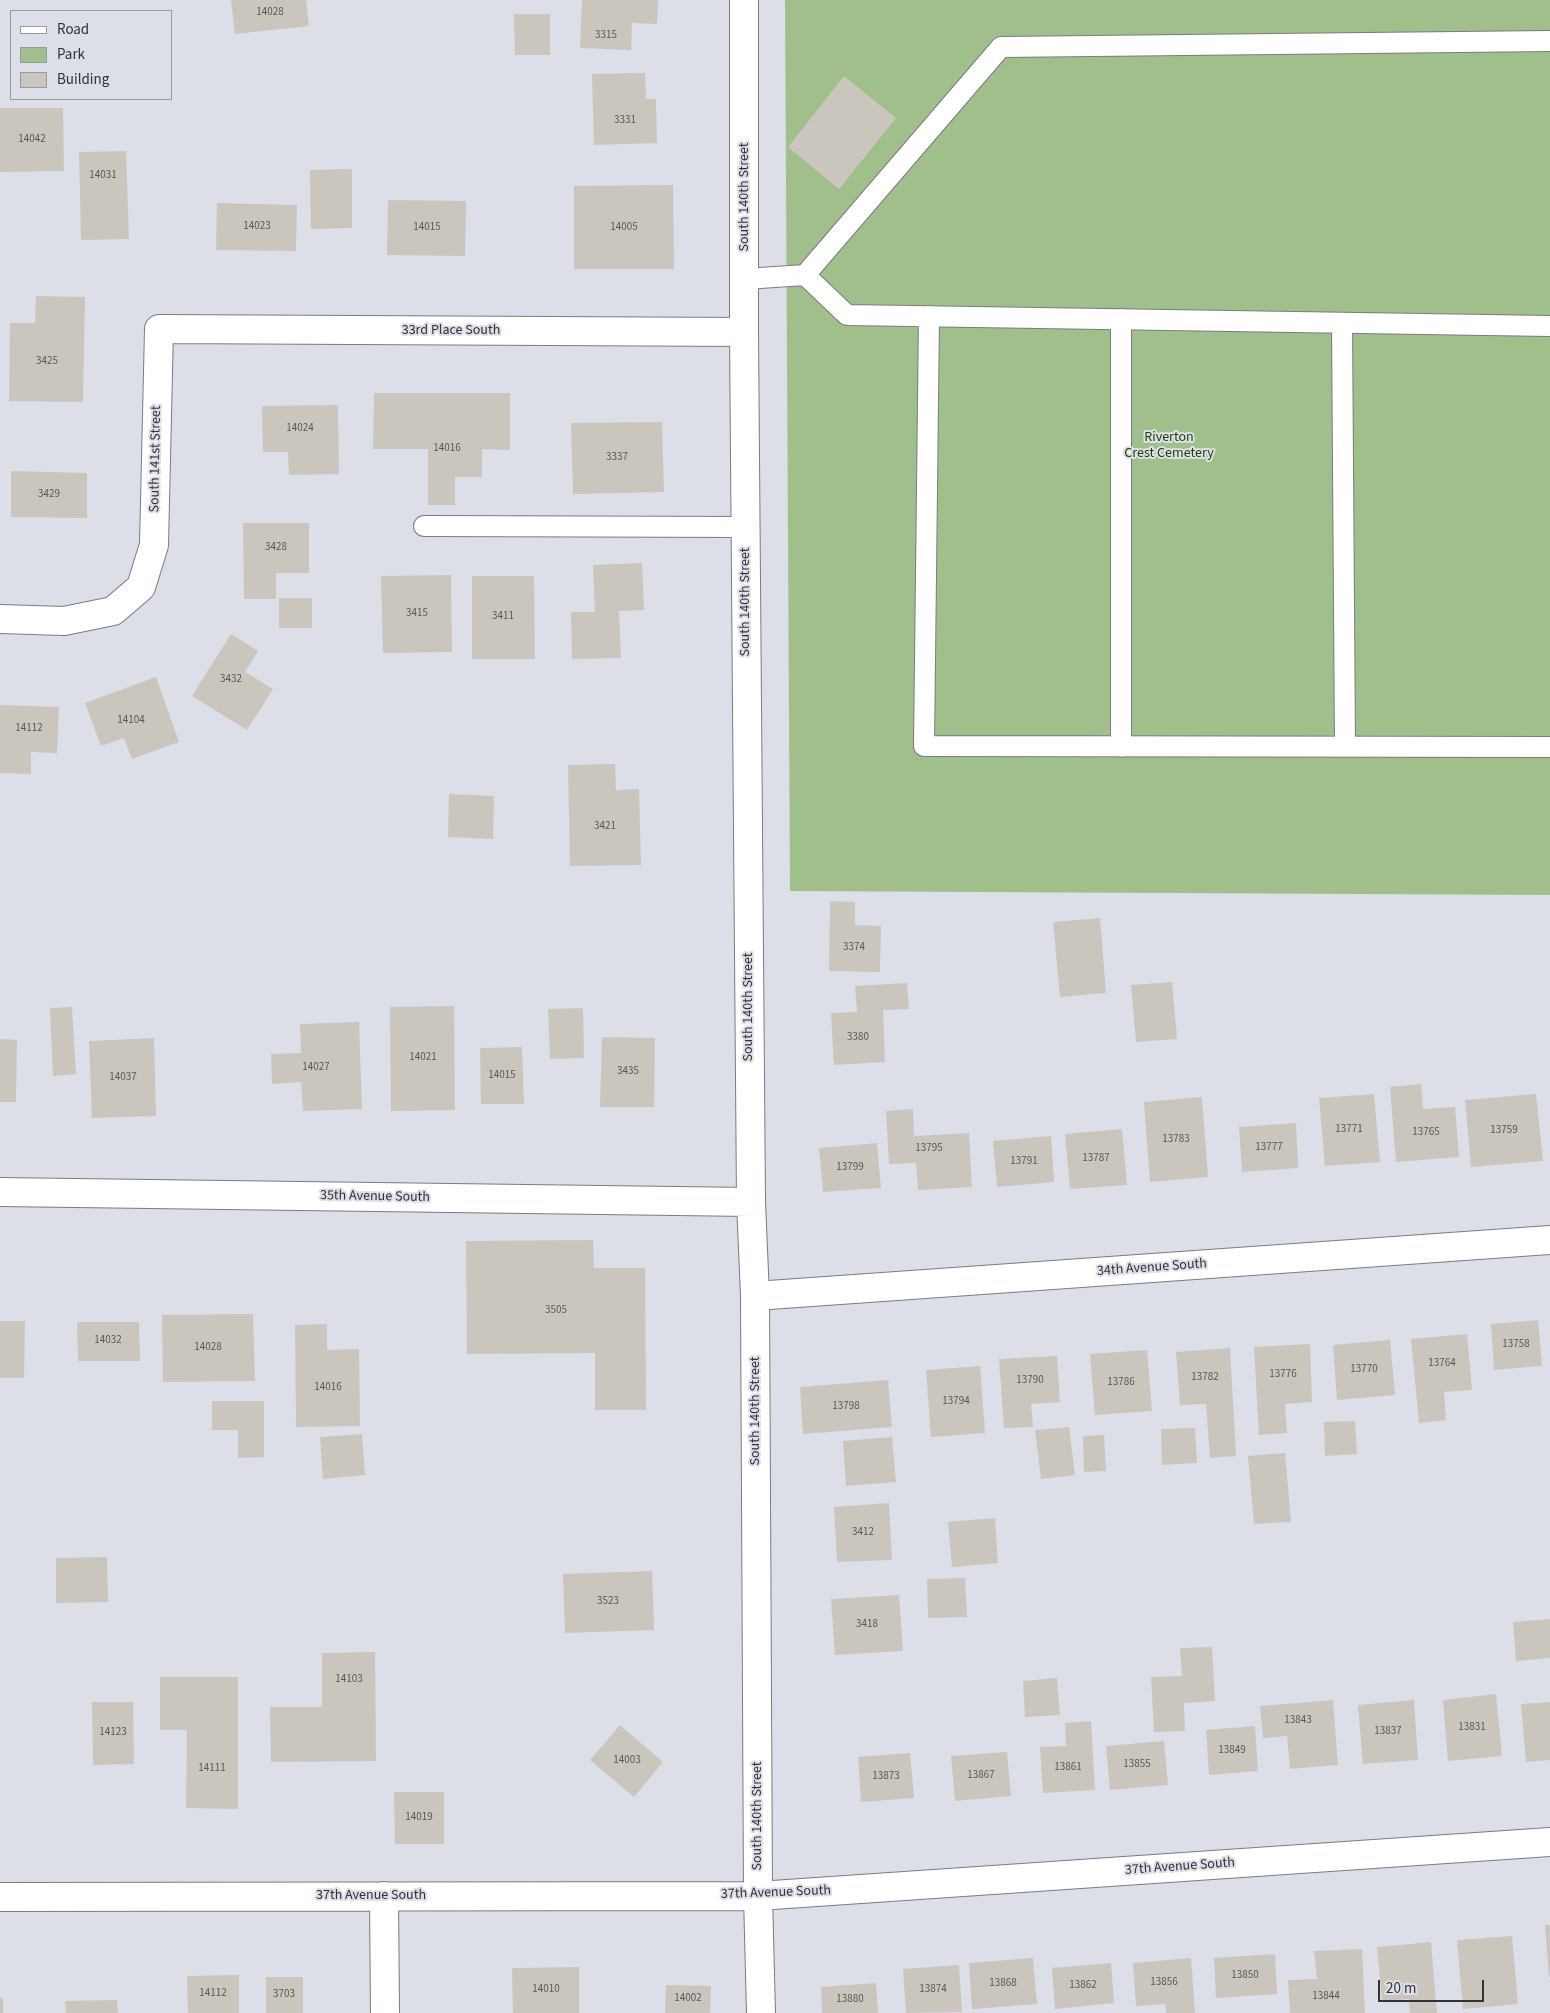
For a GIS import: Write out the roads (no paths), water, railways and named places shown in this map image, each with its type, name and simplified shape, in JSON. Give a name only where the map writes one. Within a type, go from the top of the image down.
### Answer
[{"type":"street","name":"South 140th Street","points":[[744,0],[744,332],[751,1202],[755,1296],[758,1896],[761,2013]]},
{"type":"street","name":"33rd Place South","points":[[159,329],[744,332]]},
{"type":"street","name":"South 141st Street","points":[[0,619],[64,621],[112,611],[141,587],[154,545],[159,329]]},
{"type":"street","name":"35th Avenue South","points":[[0,1192],[751,1202]]},
{"type":"street","name":"34th Avenue South","points":[[755,1296],[1550,1240]]},
{"type":"street","name":"37th Avenue South","points":[[0,1897],[758,1896],[1550,1842]]},
{"type":"street","points":[[384,1896],[385,2013]]},
{"type":"lane","points":[[745,279],[805,275],[1001,47],[1550,41]]},
{"type":"lane","points":[[805,275],[847,315],[1550,326]]},
{"type":"lane","points":[[929,316],[924,746],[1550,747]]},
{"type":"lane","points":[[1121,319],[1121,747]]},
{"type":"lane","points":[[1342,323],[1345,747]]},
{"type":"lane","points":[[424,526],[746,527]]},
{"type":"park label","name":"Riverton Crest Cemetery","points":[[1169,446]]}]
